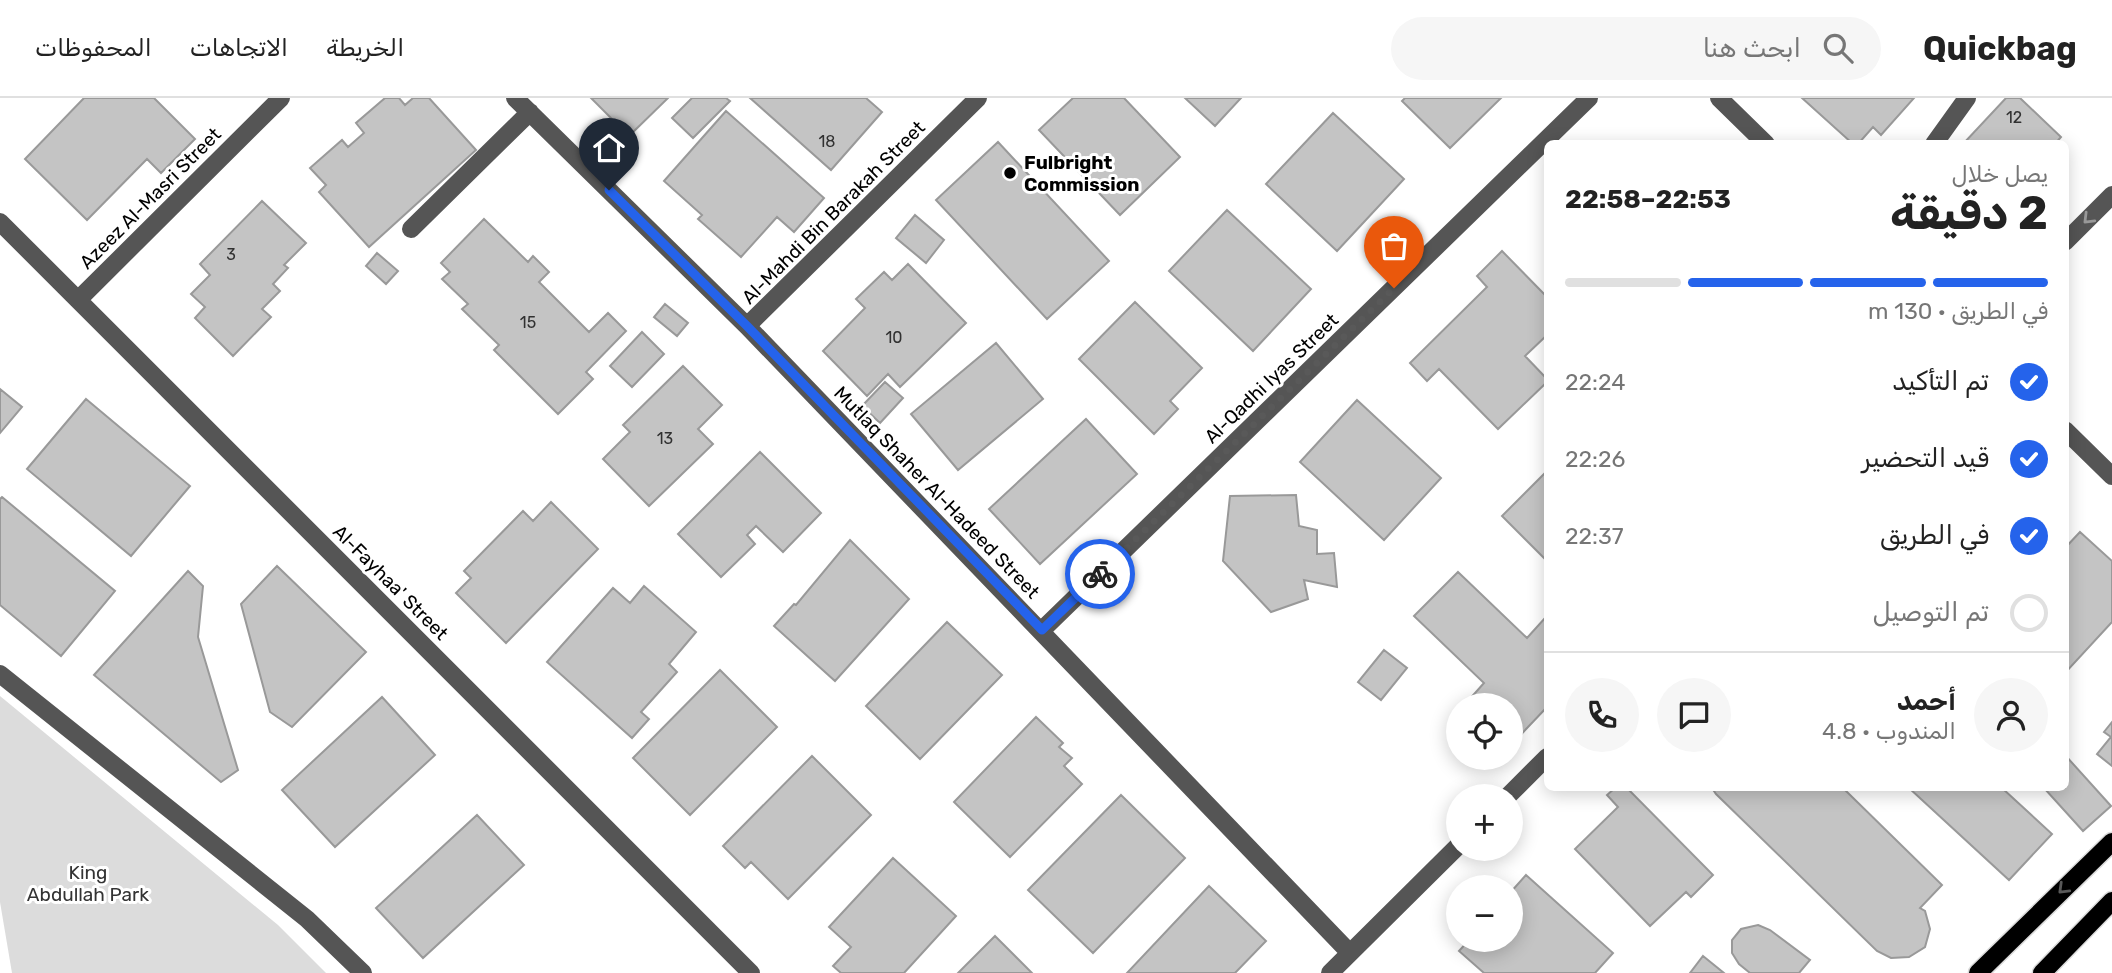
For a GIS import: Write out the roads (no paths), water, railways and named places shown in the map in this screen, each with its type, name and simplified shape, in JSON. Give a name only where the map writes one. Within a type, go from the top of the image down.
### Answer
[{"type":"main road","points":[[1978,973],[2112,842]]},
{"type":"main road","points":[[2042,973],[2112,901]]},
{"type":"street","name":"Azeez Al-Masri Street","points":[[79,299],[281,98]]},
{"type":"street","name":"Mutlaq Shaher Al-Hadeed Street","points":[[515,98],[747,326],[1350,953]]},
{"type":"street","name":"Al-Mahdi Bin Barakah Street","points":[[747,326],[978,98]]},
{"type":"street","name":"Al-Qadhi Iyas Street","points":[[1546,140],[1589,98]]},
{"type":"street","points":[[1719,98],[1762,140]]},
{"type":"street","points":[[1937,140],[1967,98]]},
{"type":"street","points":[[411,229],[530,112]]},
{"type":"street","name":"Al-Qadhi Iyas Street","points":[[1042,630],[1544,142]]},
{"type":"street","points":[[2069,238],[2112,195]]},
{"type":"street","name":"Al-Fayhaa' Street","points":[[0,222],[751,973]]},
{"type":"street","points":[[2069,434],[2112,476]]},
{"type":"street","points":[[0,674],[307,919],[363,973]]},
{"type":"street","points":[[1520,784],[1544,760]]},
{"type":"street","points":[[1330,973],[1446,858]]},
{"type":"place","name":"Fulbright Commission","points":[[1010,173]]},
{"type":"park label","name":"King Abdullah Park","points":[[88,883]]}]
